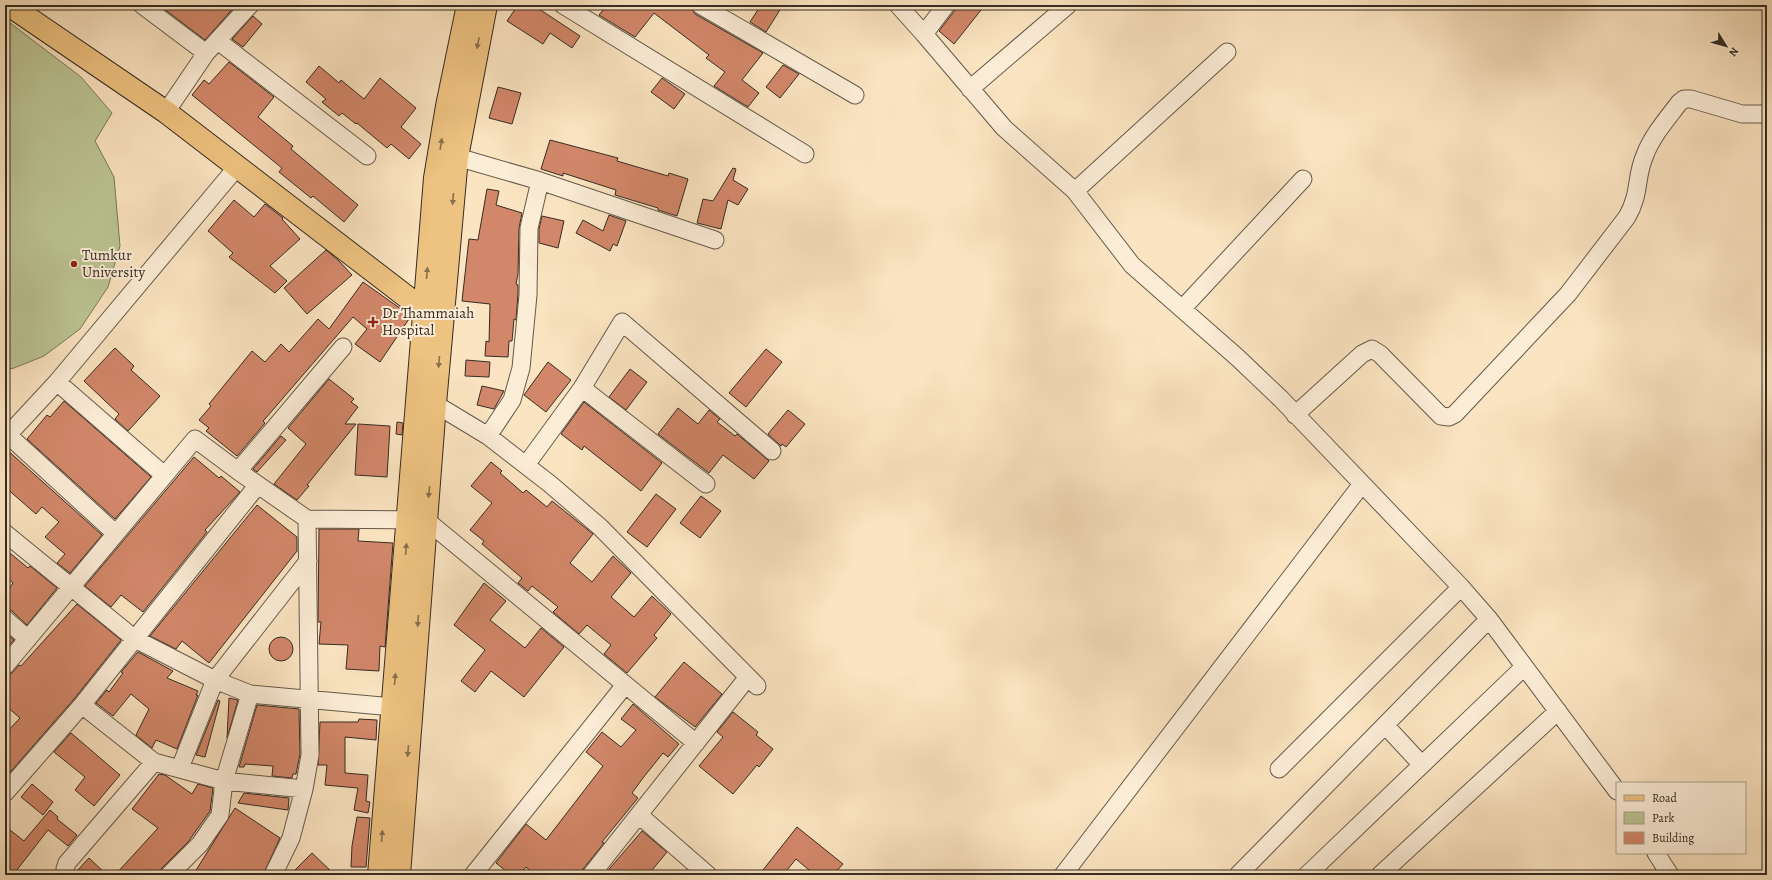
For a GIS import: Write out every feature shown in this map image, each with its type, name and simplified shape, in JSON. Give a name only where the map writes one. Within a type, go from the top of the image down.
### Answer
[{"type":"main road","points":[[9,5],[166,112],[442,323]]},
{"type":"main road","points":[[400,875],[417,519],[424,310],[435,178],[447,106],[468,5]]},
{"type":"main road","points":[[376,872],[393,707],[417,519],[435,404],[457,157],[486,5]]},
{"type":"street","points":[[142,5],[212,47],[367,156]]},
{"type":"street","points":[[166,112],[212,47],[250,5]]},
{"type":"street","points":[[563,5],[805,154]]},
{"type":"street","points":[[700,5],[855,95]]},
{"type":"street","points":[[898,5],[1004,128],[1075,191],[1132,265],[1238,358],[1461,587],[1489,620],[1616,790]]},
{"type":"street","points":[[924,34],[946,5]]},
{"type":"street","points":[[970,89],[1068,5]]},
{"type":"street","points":[[1075,191],[1227,52]]},
{"type":"street","points":[[1295,415],[1362,354],[1372,349],[1380,354],[1437,413],[1441,416],[1449,417],[1455,414],[1568,294],[1627,217],[1634,205],[1644,156],[1679,103],[1684,99],[1691,99],[1736,113],[1767,114]]},
{"type":"street","points":[[457,157],[540,181],[715,240]]},
{"type":"street","points":[[115,533],[6,436],[57,382],[237,167]]},
{"type":"street","points":[[1182,309],[1303,179]]},
{"type":"street","points":[[488,436],[512,400],[521,368],[528,295],[529,228],[540,181]]},
{"type":"street","points":[[526,465],[582,388],[622,322],[772,451]]},
{"type":"street","points":[[238,471],[343,347]]},
{"type":"street","points":[[57,382],[164,475]]},
{"type":"street","points":[[582,388],[706,484]]},
{"type":"street","points":[[435,404],[488,436],[526,465],[600,528],[753,681],[696,743],[591,875]]},
{"type":"street","points":[[5,666],[195,439],[258,486],[307,519],[417,519],[696,743]]},
{"type":"street","points":[[1063,875],[1362,484]]},
{"type":"street","points":[[5,793],[82,704],[258,486]]},
{"type":"street","points":[[273,875],[291,838],[304,788],[310,755],[307,519]]},
{"type":"street","points":[[5,533],[135,639],[215,680],[250,694],[309,698],[393,707]]},
{"type":"street","points":[[180,768],[215,680],[308,561]]},
{"type":"street","points":[[1279,769],[1461,587]]},
{"type":"street","points":[[5,619],[28,639]]},
{"type":"street","points":[[1238,875],[1489,620]]},
{"type":"street","points":[[1307,875],[1524,667]]},
{"type":"street","points":[[473,875],[625,685]]},
{"type":"street","points":[[169,875],[200,844],[220,815],[224,781],[250,694]]},
{"type":"street","points":[[82,704],[154,762],[224,781],[304,788]]},
{"type":"street","points":[[1380,875],[1558,711]]},
{"type":"street","points":[[1385,725],[1422,764]]},
{"type":"street","points":[[66,875],[65,869],[67,862],[154,762]]},
{"type":"street","points":[[639,815],[708,875]]},
{"type":"street","points":[[1657,854],[1670,875]]},
{"type":"green space","name":"Tumkur University","points":[[5,19],[81,77],[112,113],[95,141],[114,177],[120,246],[108,287],[80,329],[44,356],[5,370]]},
{"type":"building","points":[[159,5],[236,5],[205,40]]},
{"type":"building","points":[[518,5],[533,5],[580,36],[572,48],[550,33],[543,44],[507,21]]},
{"type":"building","points":[[607,5],[690,5],[695,14],[763,53],[742,80],[759,93],[748,107],[714,86],[725,72],[706,58],[709,55],[654,13],[635,37],[599,15]]},
{"type":"building","points":[[761,5],[783,5],[766,32],[750,22]]},
{"type":"building","points":[[959,5],[985,5],[954,44],[939,31]]},
{"type":"building","points":[[253,16],[262,24],[243,47],[232,39]]},
{"type":"building","points":[[229,62],[274,97],[258,117],[293,146],[291,149],[358,205],[344,222],[313,196],[311,198],[279,172],[282,168],[192,95],[204,80],[209,84]]},
{"type":"building","points":[[783,65],[799,74],[780,98],[766,87]]},
{"type":"building","points":[[319,66],[339,83],[341,80],[364,99],[380,78],[416,108],[401,127],[421,144],[409,159],[391,144],[387,148],[357,123],[356,124],[342,113],[339,116],[322,102],[326,99],[306,82]]},
{"type":"building","points":[[662,78],[685,94],[674,109],[651,92]]},
{"type":"building","points":[[498,87],[521,93],[512,124],[489,118]]},
{"type":"building","points":[[550,140],[618,158],[617,161],[668,176],[669,173],[688,179],[677,216],[658,210],[658,208],[615,195],[616,190],[563,173],[563,176],[541,169]]},
{"type":"building","points":[[733,168],[736,169],[733,180],[748,189],[738,205],[728,200],[721,229],[697,223],[703,199],[713,201]]},
{"type":"building","points":[[487,189],[499,191],[496,205],[522,213],[519,228],[516,320],[514,319],[512,341],[509,341],[508,357],[485,356],[486,341],[489,342],[490,304],[462,301],[469,239],[478,240]]},
{"type":"building","points":[[234,200],[254,217],[265,204],[283,218],[282,219],[300,239],[270,266],[287,281],[275,293],[229,257],[233,253],[208,231]]},
{"type":"building","points":[[609,215],[626,221],[617,246],[613,244],[610,251],[576,233],[583,220],[603,231]]},
{"type":"building","points":[[542,216],[564,221],[558,248],[539,243],[539,229]]},
{"type":"building","points":[[326,250],[352,275],[307,314],[284,288]]},
{"type":"building","points":[[363,282],[411,316],[380,362],[355,344],[367,329],[353,317],[263,421],[265,423],[237,456],[206,431],[209,428],[199,420],[211,406],[209,404],[252,351],[265,362],[281,344],[289,352],[318,319],[329,329]]},
{"type":"building","points":[[115,348],[134,366],[131,370],[160,396],[128,431],[115,419],[119,414],[84,381]]},
{"type":"building","points":[[766,349],[782,362],[746,407],[729,393]]},
{"type":"building","points":[[466,360],[490,362],[489,377],[465,376]]},
{"type":"building","points":[[548,362],[571,380],[546,412],[524,395]]},
{"type":"building","points":[[630,369],[647,382],[626,410],[609,397]]},
{"type":"building","points":[[329,379],[354,399],[351,402],[358,407],[345,424],[356,424],[307,485],[309,486],[297,500],[274,484],[306,444],[288,428]]},
{"type":"building","points":[[482,386],[504,391],[494,409],[477,405]]},
{"type":"building","points":[[64,401],[151,477],[115,519],[27,439],[47,415],[50,417]]},
{"type":"building","points":[[584,402],[662,463],[641,491],[584,446],[582,450],[561,434]]},
{"type":"building","points":[[678,408],[698,424],[709,410],[720,419],[717,422],[735,436],[737,434],[769,461],[754,479],[723,455],[709,473],[658,434]]},
{"type":"building","points":[[788,410],[805,424],[786,447],[782,444],[781,446],[768,434]]},
{"type":"building","points":[[397,422],[403,423],[402,435],[396,434]]},
{"type":"building","points":[[358,424],[390,426],[387,477],[355,475]]},
{"type":"building","points":[[281,436],[286,440],[257,472],[253,469]]},
{"type":"building","points":[[5,448],[102,535],[70,573],[57,563],[65,554],[45,537],[59,522],[42,507],[36,514],[5,487]]},
{"type":"building","points":[[194,457],[219,478],[221,476],[240,492],[205,530],[207,532],[143,612],[121,595],[111,607],[85,586]]},
{"type":"building","points":[[491,462],[502,471],[500,473],[523,493],[526,490],[547,507],[552,501],[593,534],[570,563],[592,582],[613,556],[631,573],[611,597],[634,617],[652,596],[671,614],[654,635],[657,638],[627,673],[604,654],[611,645],[587,625],[579,634],[553,612],[558,607],[532,586],[528,591],[518,583],[522,578],[482,544],[484,541],[470,530],[492,503],[471,486]]},
{"type":"building","points":[[656,494],[676,509],[647,547],[627,532]]},
{"type":"building","points":[[701,496],[721,511],[700,538],[680,523]]},
{"type":"building","points":[[257,505],[297,537],[297,551],[209,663],[182,641],[176,649],[150,636]]},
{"type":"building","points":[[319,529],[359,529],[358,541],[393,543],[385,647],[380,646],[379,671],[346,669],[348,645],[319,644],[321,622],[318,622]]},
{"type":"building","points":[[5,549],[28,568],[30,566],[57,588],[27,625],[12,611],[5,609],[5,594],[13,583],[5,576]]},
{"type":"building","points":[[484,583],[506,601],[490,620],[525,648],[541,628],[564,647],[524,697],[491,671],[475,692],[461,681],[485,650],[454,625]]},
{"type":"building","points":[[77,604],[121,640],[74,699],[5,778],[5,734],[20,718],[5,705],[5,676],[12,673],[19,665],[21,666]]},
{"type":"building","points":[[5,632],[14,640],[5,650]]},
{"type":"building","points":[[281,637],[290,640],[293,649],[290,658],[281,661],[272,658],[269,649],[272,640]]},
{"type":"building","points":[[138,652],[173,671],[167,678],[198,691],[196,695],[198,695],[177,749],[156,740],[152,748],[136,735],[149,709],[131,694],[113,716],[96,703],[107,690],[109,692],[123,673],[121,672]]},
{"type":"building","points":[[684,662],[722,694],[695,727],[655,697]]},
{"type":"building","points":[[229,698],[238,700],[227,738]]},
{"type":"building","points":[[218,700],[220,701],[205,757],[196,755]]},
{"type":"building","points":[[633,704],[679,744],[668,757],[663,753],[643,778],[632,793],[638,798],[602,842],[604,843],[583,869],[581,875],[535,875],[526,867],[520,875],[511,875],[496,863],[526,824],[546,840],[603,766],[586,752],[602,732],[621,747],[636,730],[621,719]]},
{"type":"building","points":[[257,705],[299,709],[300,754],[296,774],[293,774],[292,778],[272,776],[273,766],[245,764],[244,767],[239,767]]},
{"type":"building","points":[[733,712],[758,732],[756,735],[773,749],[759,767],[757,765],[733,794],[699,766],[723,737],[717,732]]},
{"type":"building","points":[[359,719],[377,720],[376,740],[345,737],[345,773],[368,775],[366,801],[370,802],[368,813],[354,810],[358,788],[325,785],[327,765],[318,765],[320,722],[358,722]]},
{"type":"building","points":[[71,733],[120,775],[94,806],[75,790],[85,777],[54,752]]},
{"type":"building","points":[[159,774],[165,775],[192,794],[198,784],[213,788],[210,811],[188,842],[162,868],[159,875],[115,875],[158,828],[132,809]]},
{"type":"building","points":[[32,784],[53,802],[43,815],[21,797]]},
{"type":"building","points":[[244,793],[289,798],[288,810],[238,803]]},
{"type":"building","points":[[235,808],[280,838],[263,875],[242,875],[235,870],[232,875],[193,875]]},
{"type":"building","points":[[50,810],[58,817],[57,819],[77,835],[68,846],[48,830],[13,875],[5,875],[5,826],[24,841]]},
{"type":"building","points":[[357,817],[370,818],[366,867],[351,867],[352,846]]},
{"type":"building","points":[[797,827],[843,864],[833,875],[815,875],[796,859],[783,875],[759,875]]},
{"type":"building","points":[[642,831],[667,852],[648,875],[604,875]]},
{"type":"building","points":[[312,853],[335,875],[290,875]]},
{"type":"building","points":[[89,858],[107,875],[76,875],[76,872]]},
{"type":"place","name":"Tumkur University","points":[[74,264]]},
{"type":"place","name":"Dr Thammaiah Hospital","points":[[373,322]]}]
